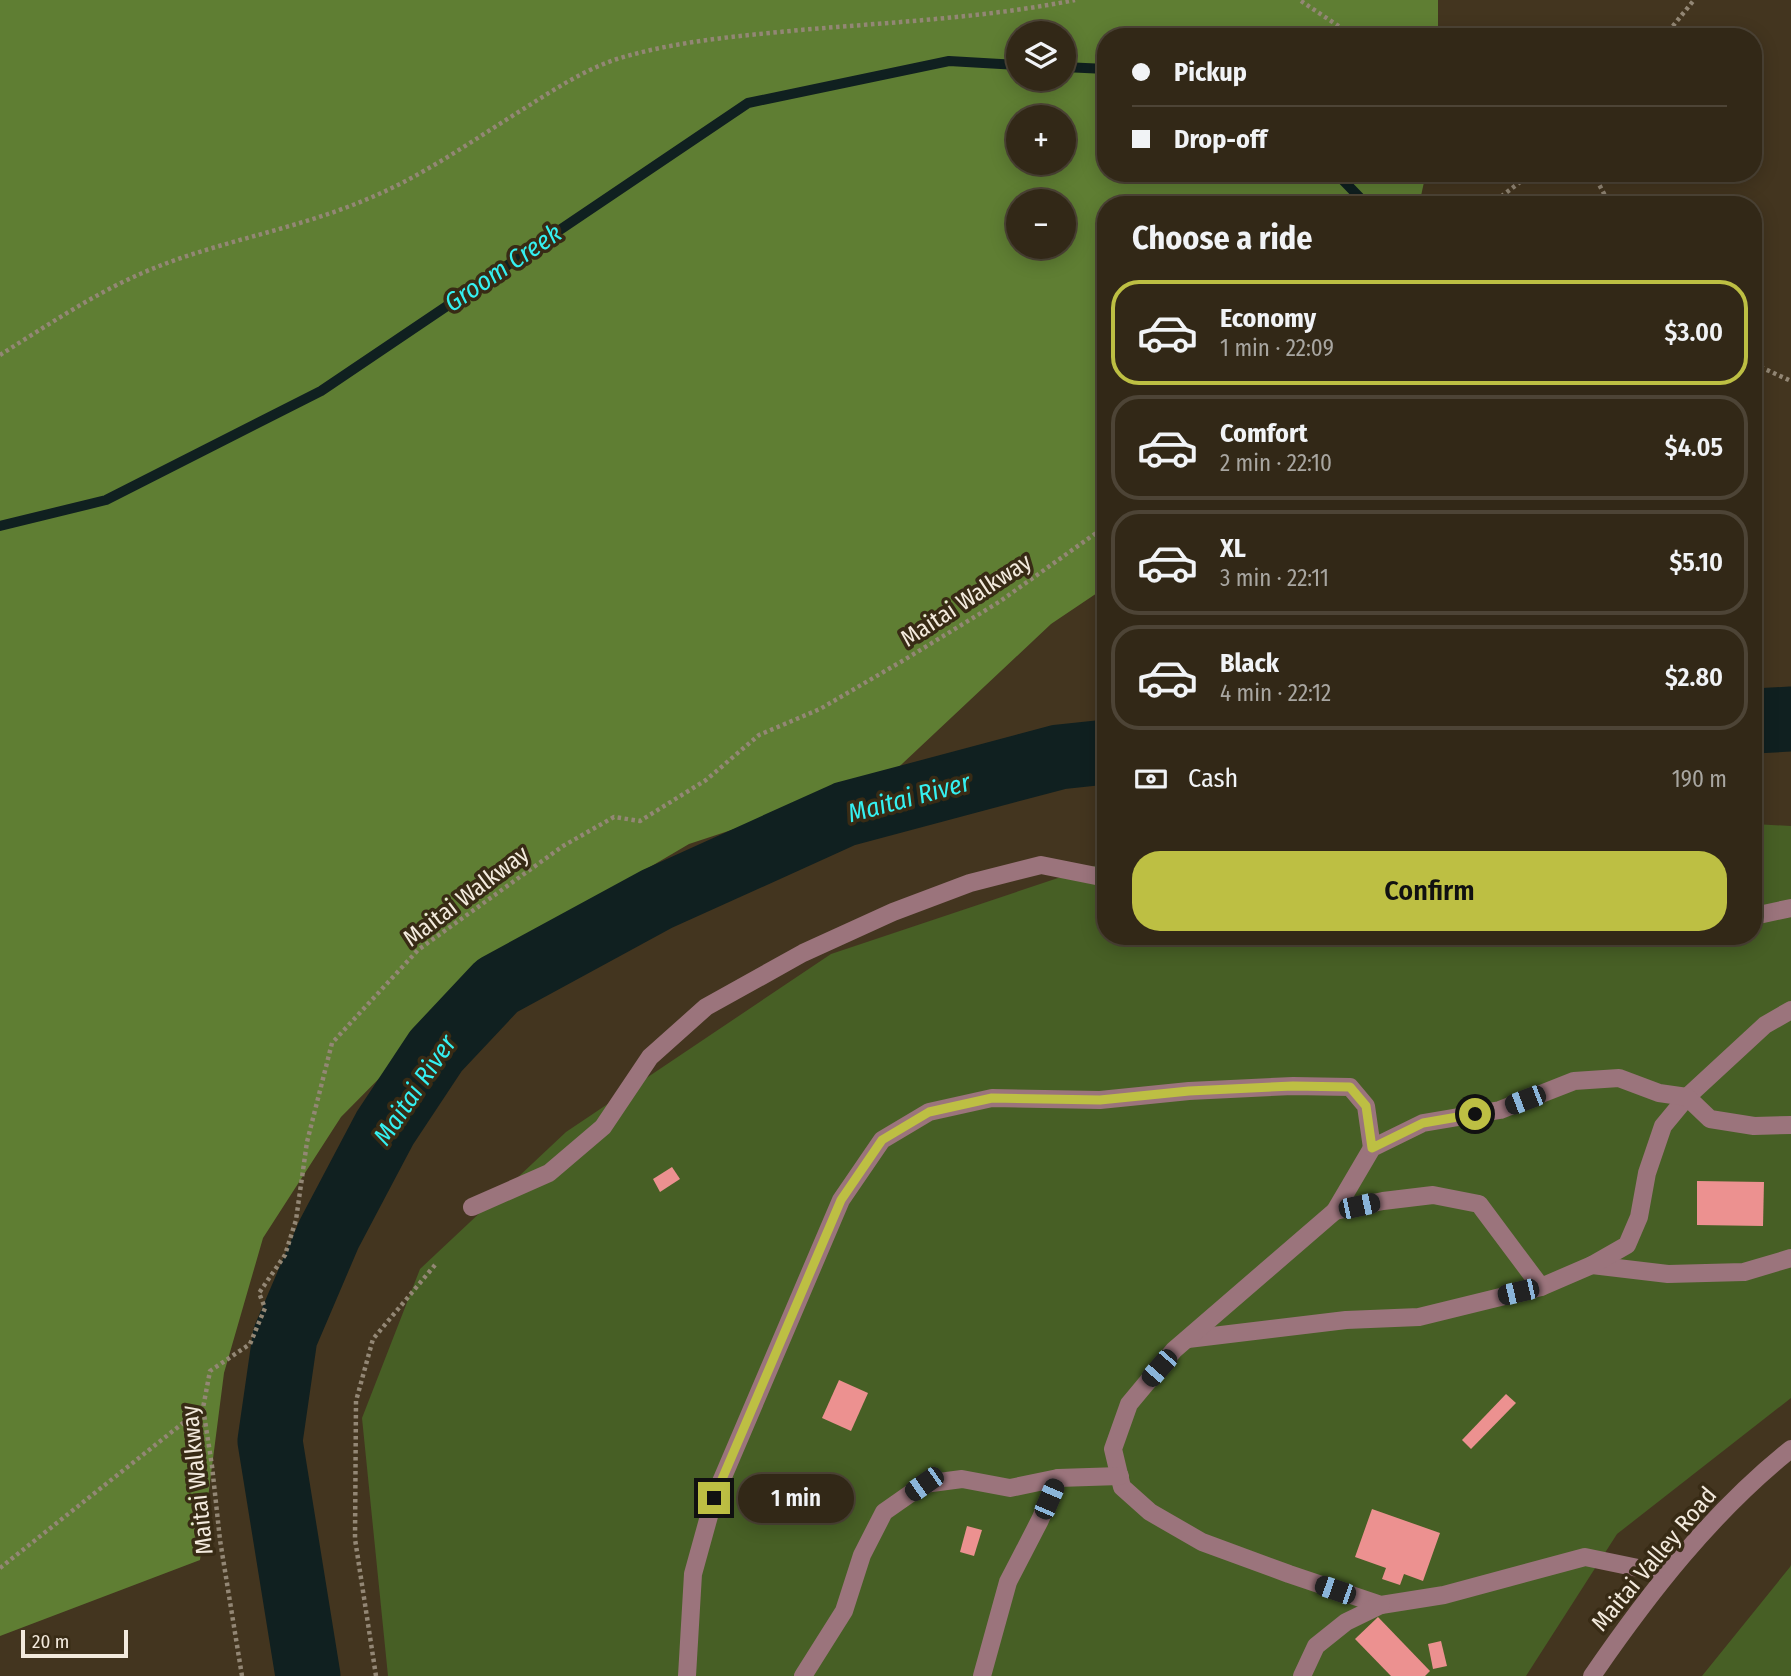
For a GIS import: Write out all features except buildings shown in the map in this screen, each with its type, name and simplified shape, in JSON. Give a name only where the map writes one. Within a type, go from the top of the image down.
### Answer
[{"type":"street","points":[[472,1207],[550,1173],[603,1127],[650,1057],[706,1007],[803,953],[893,912],[970,883],[1041,865],[1097,876]]},
{"type":"street","points":[[1762,914],[1791,908]]},
{"type":"street","points":[[1188,1339],[1346,1320],[1419,1317],[1541,1287],[1592,1265],[1627,1245],[1639,1217],[1647,1173],[1664,1125],[1687,1097],[1765,1025],[1791,1010]]},
{"type":"street","points":[[1381,1605],[1202,1542],[1150,1512],[1122,1487],[1113,1449],[1129,1404],[1174,1350],[1335,1212],[1372,1148],[1423,1123],[1500,1110],[1574,1081],[1619,1078],[1659,1093],[1687,1097],[1710,1119],[1754,1125],[1791,1125]]},
{"type":"street","points":[[687,1676],[693,1574],[714,1498],[841,1200],[882,1140],[929,1112],[992,1098],[1100,1100],[1189,1091],[1293,1086],[1350,1087],[1366,1106],[1372,1148]]},
{"type":"street","points":[[1335,1212],[1383,1201],[1433,1195],[1479,1204],[1541,1287]]},
{"type":"street","points":[[1592,1265],[1668,1273],[1744,1272],[1791,1258]]},
{"type":"street","name":"Maitai Valley Road","points":[[1592,1676],[1667,1574],[1704,1531],[1741,1493],[1791,1449]]},
{"type":"street","points":[[803,1676],[844,1611],[862,1555],[884,1512],[924,1484],[962,1479],[1010,1489],[1058,1478],[1119,1476]]},
{"type":"street","points":[[982,1676],[1008,1582],[1058,1478]]},
{"type":"street","points":[[1302,1676],[1316,1646],[1346,1622],[1381,1605],[1444,1595],[1585,1557],[1667,1574]]},
{"type":"path","points":[[0,355],[48,324],[139,274],[365,200],[422,173],[576,76],[617,59],[662,48],[736,36],[968,16],[1075,0]]},
{"type":"path","points":[[1301,0],[1342,28]]},
{"type":"path","points":[[1671,28],[1694,0]]},
{"type":"path","points":[[1502,196],[1520,182]]},
{"type":"path","points":[[1762,368],[1791,381]]},
{"type":"path","name":"Maitai Walkway","points":[[242,1676],[220,1540],[203,1408],[210,1371],[250,1344],[265,1308],[260,1293],[285,1255],[296,1220],[307,1142],[332,1043],[418,950],[564,846],[614,817],[640,821],[706,780],[759,735],[820,709],[904,660],[999,602],[1097,532]]},
{"type":"path","points":[[376,1676],[355,1539],[356,1401],[373,1339],[435,1265]]},
{"type":"path","points":[[0,1568],[203,1408]]},
{"type":"green space","points":[[0,0],[1438,0],[1438,28],[1097,28],[1097,182],[1424,182],[1421,196],[1097,196],[1097,593],[1051,624],[886,779],[689,844],[502,954],[341,1117],[263,1238],[224,1373],[200,1560],[0,1636]]},
{"type":"green space","points":[[1762,824],[1791,826],[1791,1398],[1617,1534],[1526,1676],[388,1676],[362,1418],[420,1269],[566,1132],[831,954],[1097,865],[1097,945],[1762,945]]},
{"type":"green space","points":[[1791,1565],[1791,1676],[1702,1676],[1790,1567]]},
{"type":"waterway","name":"Groom Creek","points":[[0,526],[106,500],[321,391],[748,103],[949,61],[1006,64]]},
{"type":"waterway","name":"Groom Creek","points":[[1076,68],[1097,69]]},
{"type":"waterway","name":"Groom Creek","points":[[1345,182],[1358,196]]},
{"type":"waterway","name":"Maitai River","points":[[1762,721],[1791,719]]},
{"type":"waterway","name":"Maitai River","points":[[308,1676],[270,1441],[285,1337],[329,1234],[385,1128],[436,1051],[497,986],[657,899],[845,814],[1059,757],[1097,753]]},
{"type":"route","points":[[714,1498],[841,1200],[882,1140],[929,1112],[992,1098],[1100,1100],[1189,1091],[1293,1086],[1350,1087],[1366,1106],[1372,1148],[1423,1123],[1475,1114]]}]
